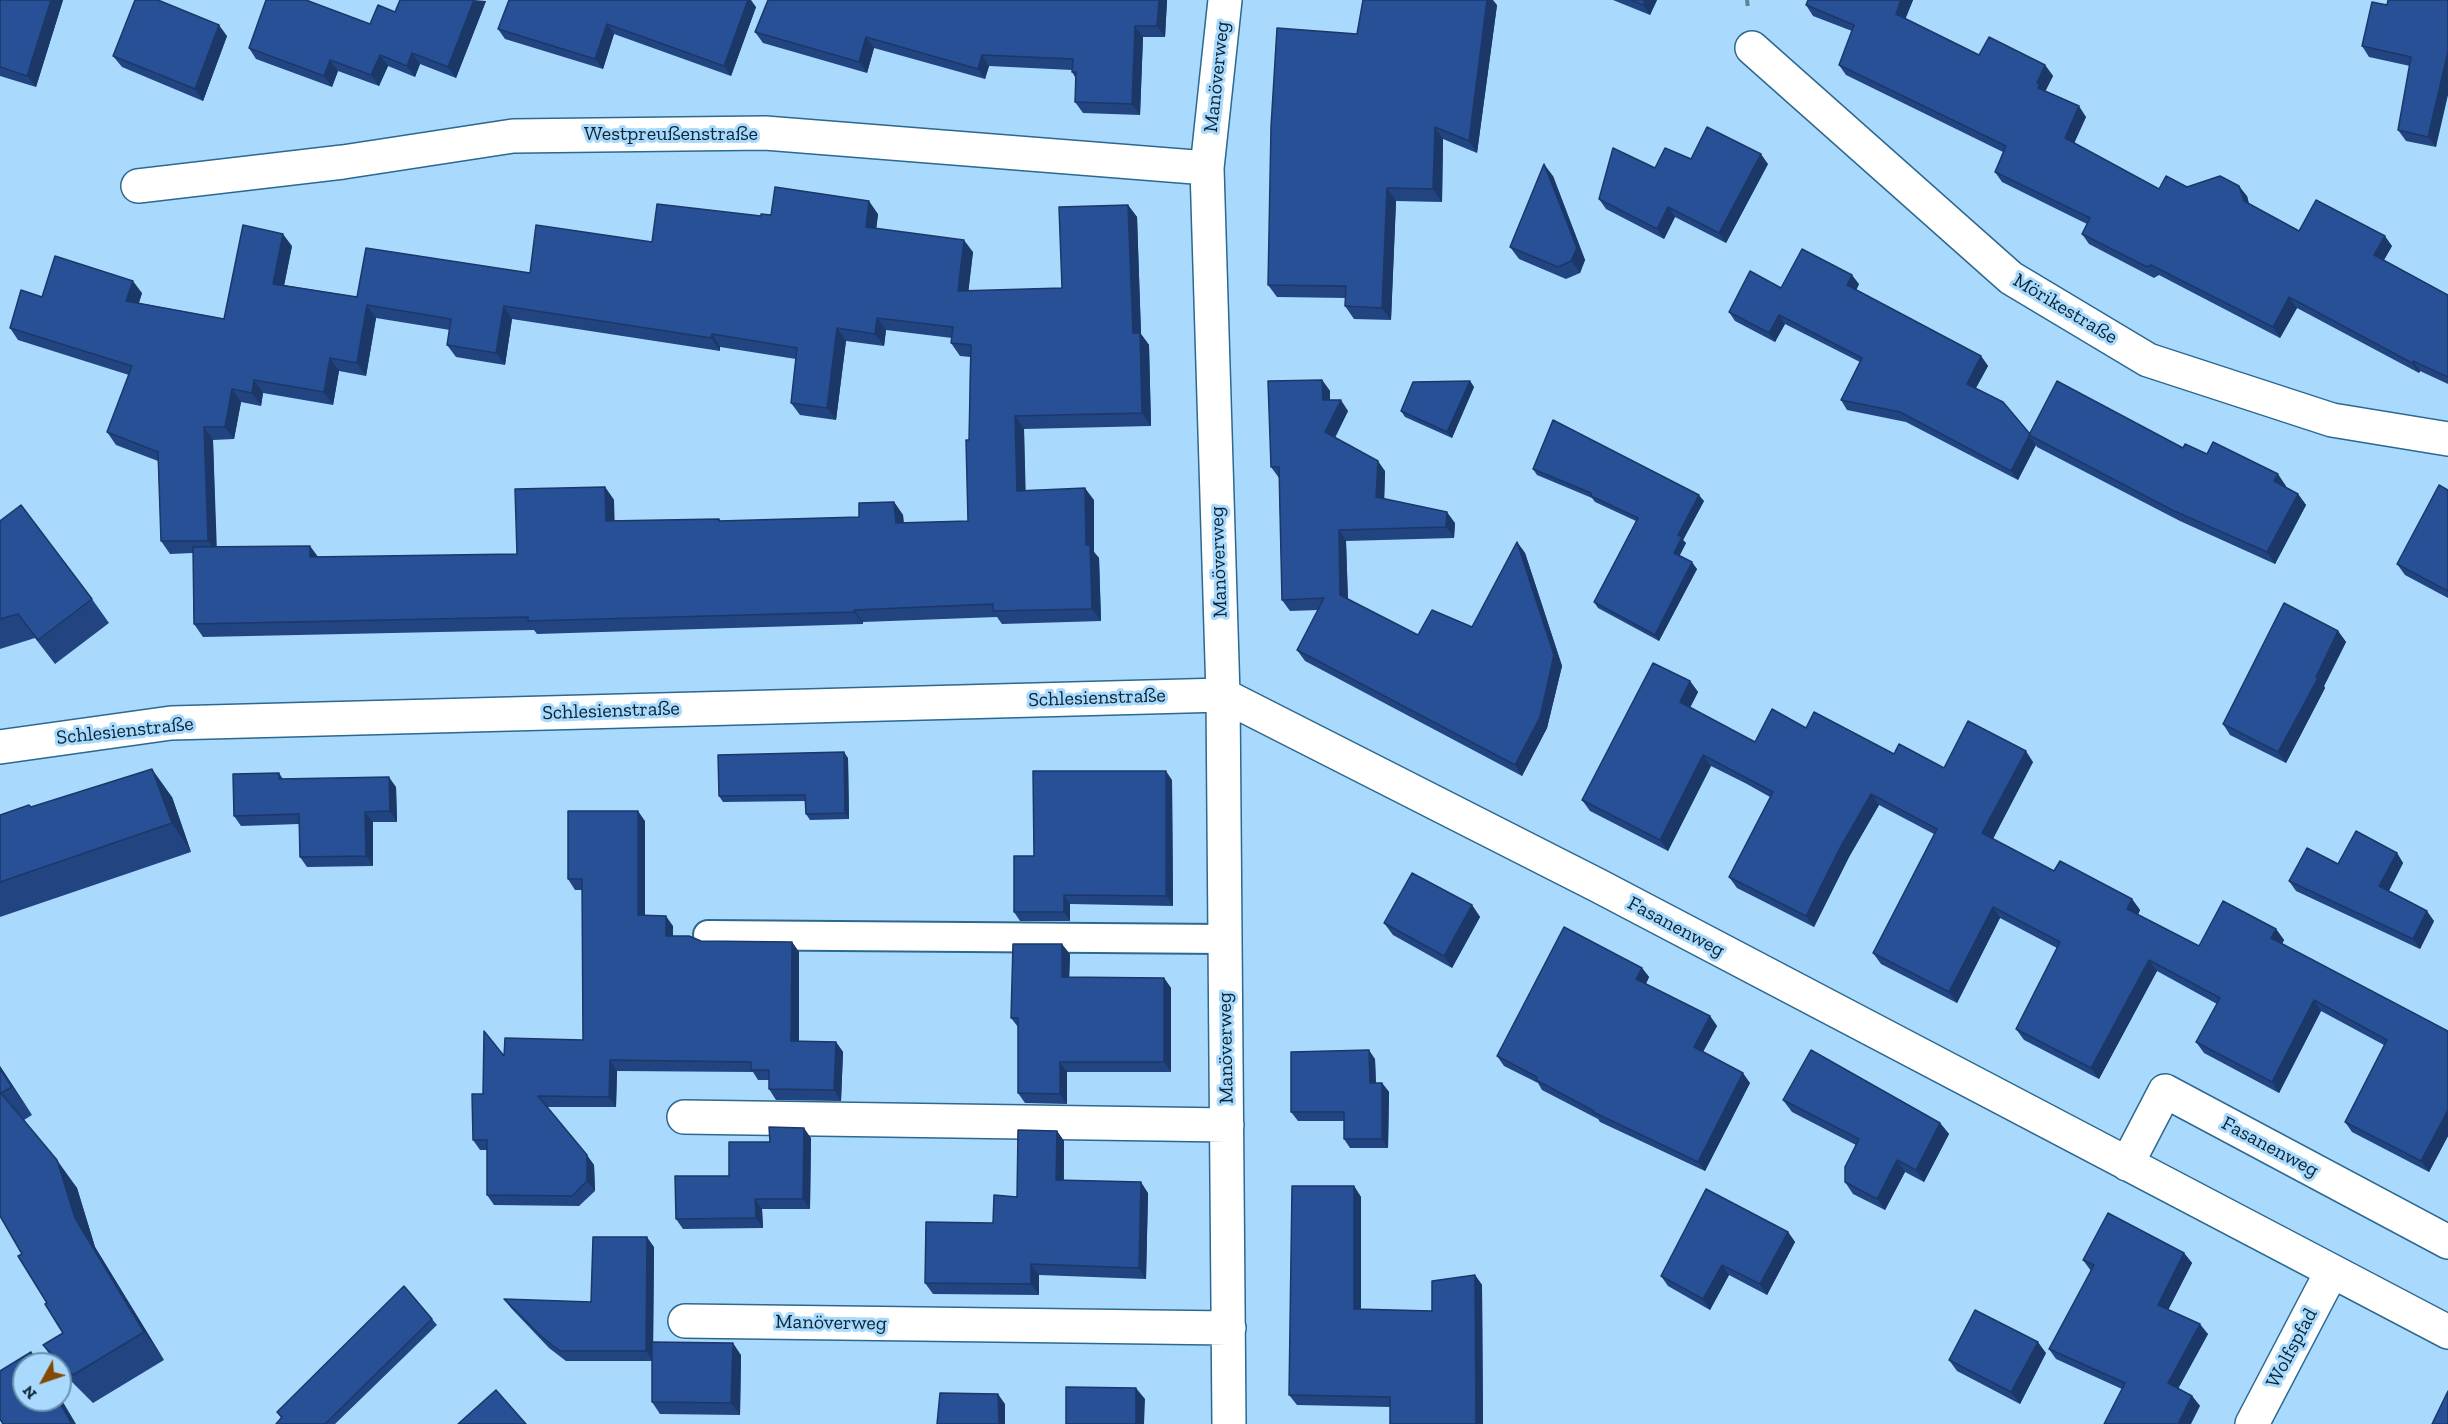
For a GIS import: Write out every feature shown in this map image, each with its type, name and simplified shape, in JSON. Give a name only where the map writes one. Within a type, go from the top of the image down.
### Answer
[{"type":"street","name":"Manöverweg","points":[[1225,0],[1207,168],[1223,695],[1229,1424]]},
{"type":"street","name":"Mörikestraße","points":[[1752,48],[2011,278],[2148,360],[2332,420],[2448,439]]},
{"type":"street","name":"Westpreußenstraße","points":[[138,186],[343,162],[513,135],[765,133],[1207,168]]},
{"type":"street","name":"Schlesienstraße","points":[[0,747],[171,723],[1223,695]]},
{"type":"street","name":"Fasanenweg","points":[[1223,695],[1599,886],[2448,1332]]},
{"type":"street","name":"Fasanenweg","points":[[2127,1164],[2165,1091],[2448,1242]]},
{"type":"street","name":"Manöverweg","points":[[684,1117],[1227,1125]]},
{"type":"street","name":"Wolfspfad","points":[[2252,1424],[2332,1272]]},
{"type":"street","name":"Manöverweg","points":[[685,1321],[1228,1328]]},
{"type":"lane","points":[[708,935],[1225,939]]},
{"type":"building","points":[[0,0],[51,0],[27,76],[0,67]]},
{"type":"building","points":[[135,0],[158,0],[219,25],[195,89],[113,56]]},
{"type":"building","points":[[266,0],[306,0],[370,24],[378,5],[395,12],[400,0],[474,0],[448,67],[412,53],[407,66],[380,55],[371,75],[330,60],[324,76],[249,48]]},
{"type":"building","points":[[509,0],[748,0],[724,66],[607,24],[595,59],[498,29]]},
{"type":"building","points":[[768,0],[1159,0],[1157,26],[1135,26],[1132,104],[1075,102],[1076,72],[1072,72],[1073,59],[982,55],[978,69],[866,37],[859,62],[755,32]]},
{"type":"building","points":[[1363,0],[1487,0],[1469,141],[1435,127],[1433,189],[1387,188],[1382,308],[1345,306],[1346,286],[1268,285],[1271,127],[1277,28],[1357,34]]},
{"type":"building","points":[[1631,0],[1645,0],[1643,5]]},
{"type":"building","points":[[1808,0],[1901,0],[1896,14],[1979,55],[1989,37],[2045,65],[2037,83],[2040,84],[2038,88],[2079,106],[2065,138],[2159,189],[2166,176],[2187,187],[2220,176],[2239,186],[2244,201],[2299,231],[2316,200],[2385,236],[2374,255],[2448,295],[2448,377],[2413,361],[2412,363],[2289,297],[2273,327],[2151,265],[2147,267],[2082,234],[2090,218],[1995,172],[2006,146],[1839,65],[1854,25],[1806,5]]},
{"type":"building","points":[[2388,0],[2448,0],[2448,52],[2428,137],[2398,130],[2411,57],[2362,46],[2372,2],[2387,5]]},
{"type":"building","points":[[1707,127],[1761,154],[1719,233],[1668,207],[1657,229],[1599,199],[1613,148],[1655,168],[1665,148],[1691,159]]},
{"type":"building","points":[[1544,164],[1577,248],[1571,261],[1558,267],[1510,247]]},
{"type":"building","points":[[775,187],[869,201],[866,227],[964,240],[958,291],[1062,288],[1059,207],[1128,205],[1133,333],[1140,333],[1142,413],[1015,416],[1017,491],[1085,488],[1086,545],[1090,545],[1092,609],[993,611],[993,604],[854,610],[854,612],[528,621],[528,617],[194,624],[193,547],[310,546],[310,557],[517,554],[515,489],[605,487],[606,521],[859,517],[859,503],[894,502],[896,523],[968,521],[966,440],[969,440],[971,345],[951,343],[953,327],[877,318],[875,334],[837,328],[827,408],[791,403],[797,348],[712,334],[711,338],[504,306],[496,353],[447,345],[451,319],[367,305],[357,363],[330,358],[324,392],[254,380],[252,393],[232,389],[225,427],[204,427],[208,541],[161,541],[158,452],[107,432],[132,366],[10,328],[21,290],[42,297],[55,256],[133,281],[126,301],[224,319],[243,225],[283,234],[273,284],[357,297],[366,248],[530,273],[536,225],[652,242],[657,204],[761,216],[761,214],[771,215]]},
{"type":"building","points":[[1802,249],[1852,275],[1847,285],[1981,356],[1967,384],[2003,402],[2030,434],[2011,471],[1900,412],[1841,400],[1862,358],[1779,315],[1769,333],[1729,312],[1750,271],[1781,288]]},
{"type":"building","points":[[1322,380],[1323,400],[1341,400],[1325,432],[1378,461],[1376,497],[1447,512],[1446,527],[1339,530],[1340,595],[1418,635],[1432,610],[1472,627],[1517,542],[1554,655],[1540,717],[1515,765],[1297,650],[1324,598],[1282,600],[1279,467],[1271,467],[1268,381]]},
{"type":"building","points":[[1470,381],[1447,432],[1401,411],[1413,382]]},
{"type":"building","points":[[2057,381],[2183,448],[2185,444],[2207,454],[2213,442],[2278,474],[2274,481],[2298,494],[2267,552],[2172,510],[2029,435]]},
{"type":"building","points":[[1553,420],[1699,495],[1678,535],[1682,537],[1674,553],[1692,562],[1655,635],[1594,602],[1638,518],[1591,496],[1591,493],[1533,469]]},
{"type":"building","points":[[2439,485],[2448,490],[2448,591],[2397,564]]},
{"type":"building","points":[[21,505],[92,599],[38,640],[18,614],[0,619],[0,521]]},
{"type":"building","points":[[2284,603],[2338,631],[2316,677],[2318,678],[2278,752],[2223,724]]},
{"type":"building","points":[[1653,663],[1690,681],[1680,702],[1755,742],[1772,709],[1806,728],[1814,712],[1894,754],[1899,744],[1944,768],[1968,721],[2026,751],[1982,833],[2054,871],[2060,861],[2132,899],[2127,909],[2199,946],[2223,901],[2276,929],[2271,938],[2448,1031],[2448,1110],[2421,1161],[2345,1122],[2387,1040],[2314,1000],[2272,1082],[2196,1042],[2220,998],[2149,960],[2091,1068],[2016,1029],[2060,942],[1993,907],[1949,992],[1873,953],[1937,829],[1871,794],[1841,846],[1806,916],[1729,877],[1773,792],[1703,755],[1660,840],[1582,800]]},
{"type":"building","points":[[844,752],[845,813],[806,814],[805,795],[719,796],[718,755]]},
{"type":"building","points":[[152,769],[172,823],[0,882],[0,815]]},
{"type":"building","points":[[1033,771],[1166,771],[1166,896],[1064,895],[1064,912],[1014,912],[1014,856],[1034,856]]},
{"type":"building","points":[[279,773],[279,779],[389,777],[390,811],[365,812],[366,856],[300,857],[299,814],[234,816],[233,774]]},
{"type":"building","points":[[568,811],[638,811],[638,915],[666,916],[666,936],[689,936],[701,941],[792,942],[791,1041],[836,1042],[834,1090],[769,1089],[769,1070],[751,1070],[751,1062],[610,1060],[609,1097],[538,1096],[587,1155],[587,1181],[572,1196],[487,1195],[487,1140],[473,1140],[472,1094],[483,1094],[484,1031],[504,1056],[505,1038],[583,1040],[582,879],[568,879]]},
{"type":"building","points":[[2356,831],[2397,853],[2379,886],[2427,911],[2413,939],[2289,881],[2307,848],[2338,864]]},
{"type":"building","points":[[1412,873],[1472,905],[1444,956],[1384,923]]},
{"type":"building","points":[[1564,927],[1642,968],[1636,979],[1710,1016],[1694,1047],[1743,1073],[1698,1162],[1593,1112],[1536,1080],[1537,1077],[1497,1056]]},
{"type":"building","points":[[1013,944],[1062,944],[1062,977],[1164,978],[1164,1062],[1060,1062],[1060,1094],[1018,1093],[1018,1018],[1011,1018]]},
{"type":"building","points":[[1369,1050],[1370,1083],[1382,1083],[1382,1139],[1344,1139],[1344,1112],[1291,1112],[1291,1052]]},
{"type":"building","points":[[1811,1050],[1940,1123],[1916,1170],[1897,1160],[1877,1199],[1845,1182],[1845,1167],[1859,1139],[1783,1100]]},
{"type":"building","points":[[0,1069],[12,1087],[1,1093],[57,1160],[75,1218],[144,1332],[73,1375],[72,1352],[50,1352],[43,1345],[63,1333],[18,1256],[22,1254],[0,1216]]},
{"type":"building","points":[[769,1127],[804,1128],[803,1199],[755,1199],[756,1218],[676,1219],[675,1176],[729,1176],[729,1142],[770,1142]]},
{"type":"building","points":[[1018,1130],[1057,1131],[1056,1180],[1141,1182],[1139,1268],[1031,1264],[1031,1284],[925,1283],[926,1222],[993,1223],[994,1195],[1017,1197]]},
{"type":"building","points":[[1292,1186],[1354,1186],[1354,1309],[1432,1311],[1432,1281],[1475,1275],[1476,1424],[1390,1424],[1390,1397],[1289,1395]]},
{"type":"building","points":[[1706,1189],[1788,1232],[1760,1284],[1722,1265],[1703,1299],[1661,1276]]},
{"type":"building","points":[[2108,1213],[2184,1253],[2158,1305],[2200,1324],[2168,1383],[2192,1396],[2178,1424],[2104,1424],[2125,1383],[2049,1349],[2094,1265],[2083,1260]]},
{"type":"building","points":[[593,1237],[647,1237],[646,1351],[560,1351],[543,1338],[504,1299],[591,1302]]},
{"type":"building","points":[[404,1286],[432,1319],[325,1424],[276,1424],[282,1417],[277,1412]]},
{"type":"building","points":[[1975,1310],[2038,1342],[2011,1392],[1949,1360]]},
{"type":"building","points":[[652,1342],[733,1343],[731,1403],[652,1402]]},
{"type":"building","points":[[12,1364],[12,1412],[65,1412],[72,1424],[3,1424],[0,1419],[0,1371]]},
{"type":"building","points":[[1066,1387],[1136,1388],[1136,1424],[1066,1424]]},
{"type":"building","points":[[496,1390],[526,1424],[458,1424]]},
{"type":"building","points":[[2448,1391],[2448,1424],[2432,1424]]},
{"type":"building","points":[[940,1393],[998,1394],[999,1424],[937,1424]]}]
